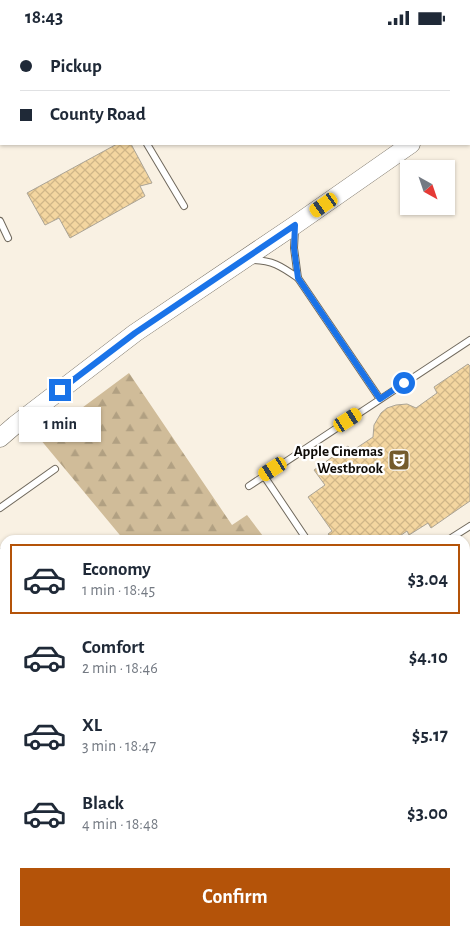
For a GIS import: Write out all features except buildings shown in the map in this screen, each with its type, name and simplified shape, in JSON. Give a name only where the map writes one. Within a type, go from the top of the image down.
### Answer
[{"type":"main road","points":[[0,438],[135,333],[411,145]]},
{"type":"lane","points":[[148,145],[184,206]]},
{"type":"lane","points":[[0,221],[8,237]]},
{"type":"lane","points":[[295,225],[294,248],[298,278]]},
{"type":"lane","points":[[242,261],[266,260],[279,265],[298,278],[380,399]]},
{"type":"lane","points":[[249,485],[470,339]]},
{"type":"lane","points":[[0,508],[55,469]]},
{"type":"lane","points":[[264,476],[304,535]]},
{"type":"lane","points":[[456,535],[470,526]]},
{"type":"green space","points":[[129,373],[232,525],[247,515],[262,535],[120,535],[40,439]]},
{"type":"place","name":"Apple Cinemas Westbrook","points":[[399,460]]},
{"type":"route","points":[[60,390],[135,333],[295,225],[294,248],[298,278],[380,399],[404,383]]}]
